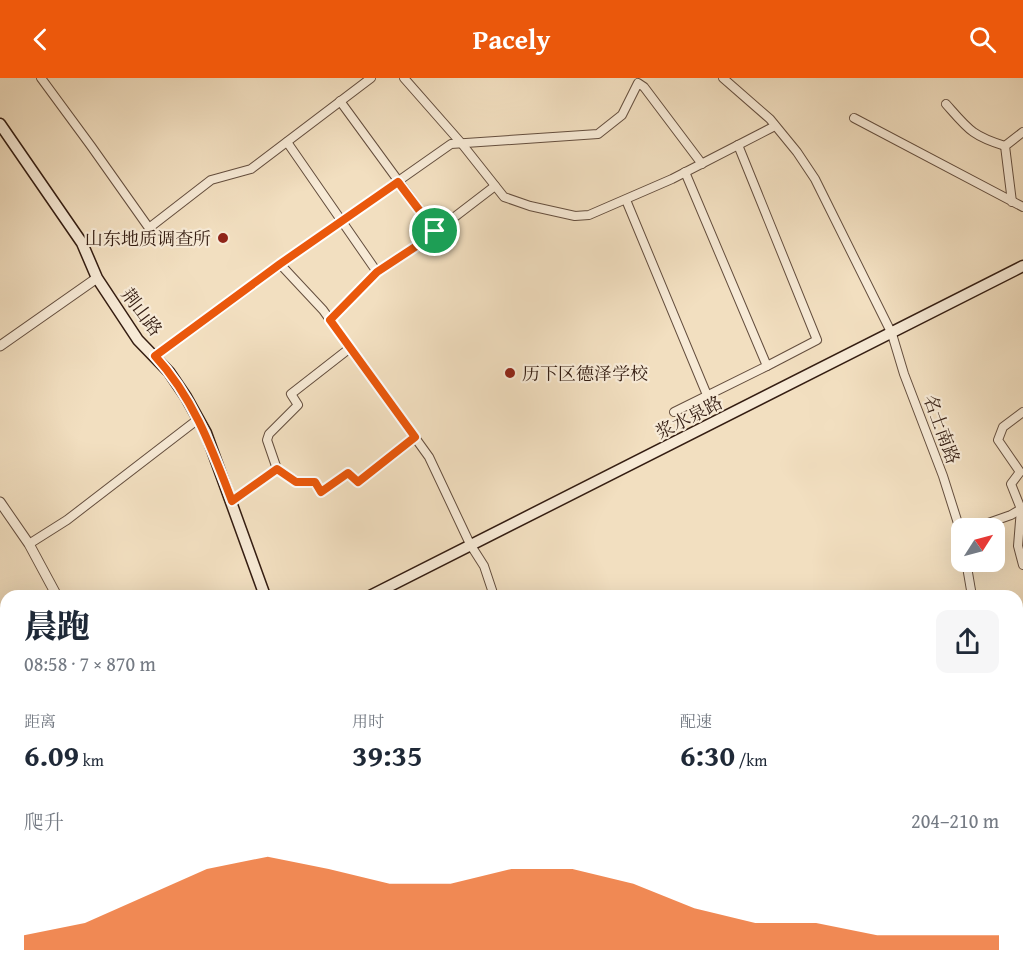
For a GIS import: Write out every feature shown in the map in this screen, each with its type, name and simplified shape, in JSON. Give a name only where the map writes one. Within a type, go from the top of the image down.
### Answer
[{"type":"main road","name":"荆山路","points":[[0,124],[82,243],[97,278],[138,340],[169,372],[186,397],[206,433],[263,590]]},
{"type":"main road","name":"浆水泉路","points":[[382,590],[1023,266]]},
{"type":"street","points":[[41,78],[148,228],[211,180],[251,169],[371,78]]},
{"type":"street","points":[[404,78],[504,196],[530,206],[575,216],[589,215],[626,200],[775,126]]},
{"type":"street","name":"名士南路","points":[[723,78],[775,126],[797,152],[815,179],[892,334],[904,374],[943,476],[956,518]]},
{"type":"street","points":[[155,356],[280,264],[451,144],[598,134],[622,115],[638,83],[644,87],[702,164]]},
{"type":"street","points":[[340,101],[435,231]]},
{"type":"street","points":[[946,104],[971,132],[1005,146]]},
{"type":"street","points":[[854,118],[1023,207]]},
{"type":"street","points":[[1005,146],[1023,132]]},
{"type":"street","points":[[288,142],[377,272]]},
{"type":"street","points":[[674,412],[817,340],[738,145]]},
{"type":"street","points":[[1005,146],[1012,202]]},
{"type":"street","points":[[685,172],[767,366]]},
{"type":"street","points":[[330,320],[377,272],[418,245],[495,186]]},
{"type":"street","points":[[626,200],[707,396]]},
{"type":"street","points":[[280,264],[330,320],[415,437],[433,465],[470,544],[484,566],[492,590]]},
{"type":"street","points":[[0,346],[97,278]]},
{"type":"street","points":[[350,348],[291,394],[298,405],[269,434],[267,440],[277,469],[296,482],[315,482],[321,492],[348,473],[358,482],[415,437]]},
{"type":"street","points":[[1023,412],[1003,427],[998,440],[1020,472],[1011,484],[1021,509],[1018,546],[1023,565]]},
{"type":"street","points":[[29,544],[67,520],[197,420]]},
{"type":"street","points":[[232,501],[277,469]]},
{"type":"street","points":[[0,501],[29,544],[54,590]]},
{"type":"street","points":[[1002,518],[1021,509]]},
{"type":"street","points":[[968,572],[971,590]]},
{"type":"place","name":"山东地质调查所","points":[[223,238]]},
{"type":"place","name":"历下区德泽学校","points":[[510,373]]},
{"type":"route","points":[[398,182],[435,231],[377,272],[330,320],[415,437],[358,482],[348,473],[321,492],[315,482],[296,482],[277,469],[232,501],[206,433],[186,397],[155,356],[280,264],[398,182]]}]
